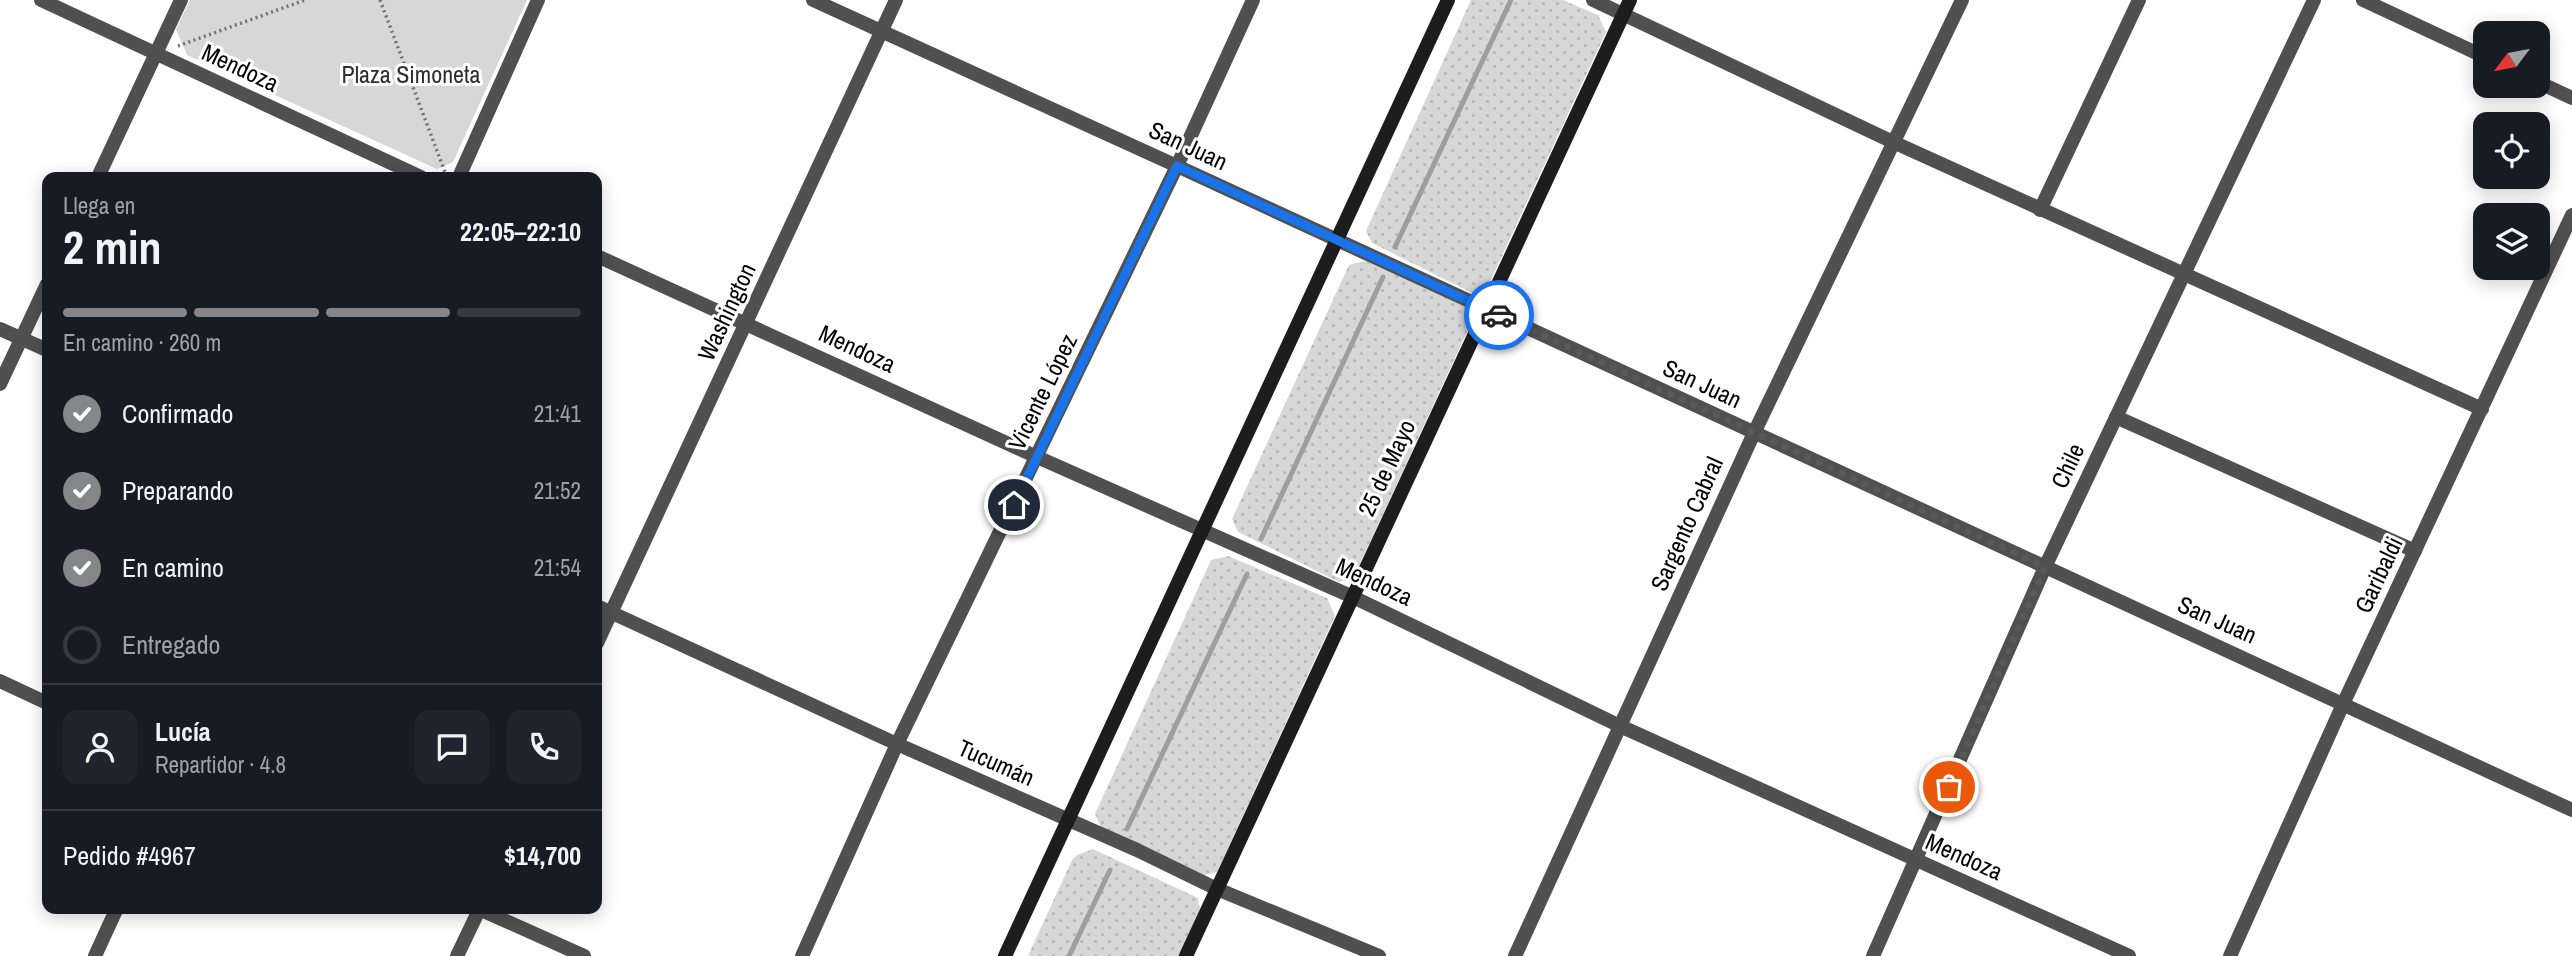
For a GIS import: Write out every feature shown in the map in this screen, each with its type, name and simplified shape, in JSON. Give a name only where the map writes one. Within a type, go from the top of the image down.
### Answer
[{"type":"street","name":"Mendoza","points":[[41,0],[410,172]]},
{"type":"street","points":[[100,172],[181,0]]},
{"type":"street","points":[[461,172],[538,0]]},
{"type":"street","name":"San Juan","points":[[813,0],[2344,702],[2572,810]]},
{"type":"street","name":"Washington","points":[[603,609],[747,323],[897,0]]},
{"type":"street","name":"Vicente López","points":[[802,956],[897,744],[1177,166],[1253,0]]},
{"type":"street","points":[[1005,956],[1448,0]]},
{"type":"street","points":[[1594,0],[1627,6],[1893,142],[2482,409]]},
{"type":"street","name":"Sargento Cabral","points":[[1515,956],[1754,433],[1962,0]]},
{"type":"street","points":[[2040,210],[2139,0]]},
{"type":"street","name":"Chile","points":[[1872,956],[1917,860],[2045,567],[2314,0]]},
{"type":"street","points":[[2363,0],[2473,51]]},
{"type":"street","name":"25 de Mayo","points":[[1186,956],[1627,6]]},
{"type":"street","points":[[2550,88],[2572,98]]},
{"type":"street","name":"Garibaldi","points":[[2230,956],[2344,702],[2572,215]]},
{"type":"street","name":"Mendoza","points":[[602,258],[1037,457],[1353,597],[1620,726],[2129,956]]},
{"type":"street","points":[[0,384],[42,295]]},
{"type":"street","points":[[0,328],[42,348]]},
{"type":"street","points":[[2116,417],[2415,551]]},
{"type":"street","name":"Tucumán","points":[[603,609],[1217,889],[1379,956]]},
{"type":"street","points":[[0,681],[42,702]]},
{"type":"street","points":[[95,956],[114,914]]},
{"type":"street","points":[[457,956],[477,914]]},
{"type":"street","points":[[490,914],[584,956]]},
{"type":"path","points":[[155,54],[304,0]]},
{"type":"path","points":[[380,0],[445,172]]},
{"type":"green space","name":"Plaza Simoneta","points":[[190,0],[527,0],[453,162],[437,169],[187,55],[176,29]]},
{"type":"green space","points":[[1471,0],[1563,0],[1598,15],[1606,32],[1487,288],[1472,293],[1372,243],[1366,231]]},
{"type":"green space","points":[[1365,261],[1465,304],[1472,321],[1354,577],[1339,582],[1238,532],[1232,519],[1349,265]]},
{"type":"green space","points":[[1228,556],[1327,598],[1335,616],[1217,872],[1201,876],[1101,827],[1095,814],[1211,560]]},
{"type":"green space","points":[[1093,849],[1198,898],[1200,910],[1179,956],[1028,956],[1072,860],[1077,855]]},
{"type":"waterway","points":[[1395,247],[1511,0]]},
{"type":"waterway","points":[[1261,539],[1383,277]]},
{"type":"waterway","points":[[1127,829],[1247,574]]},
{"type":"waterway","points":[[1069,956],[1110,870]]},
{"type":"way so far","points":[[1499,315],[2045,567],[1949,787]]},
{"type":"route","points":[[1014,505],[1177,166],[1499,315]]}]
